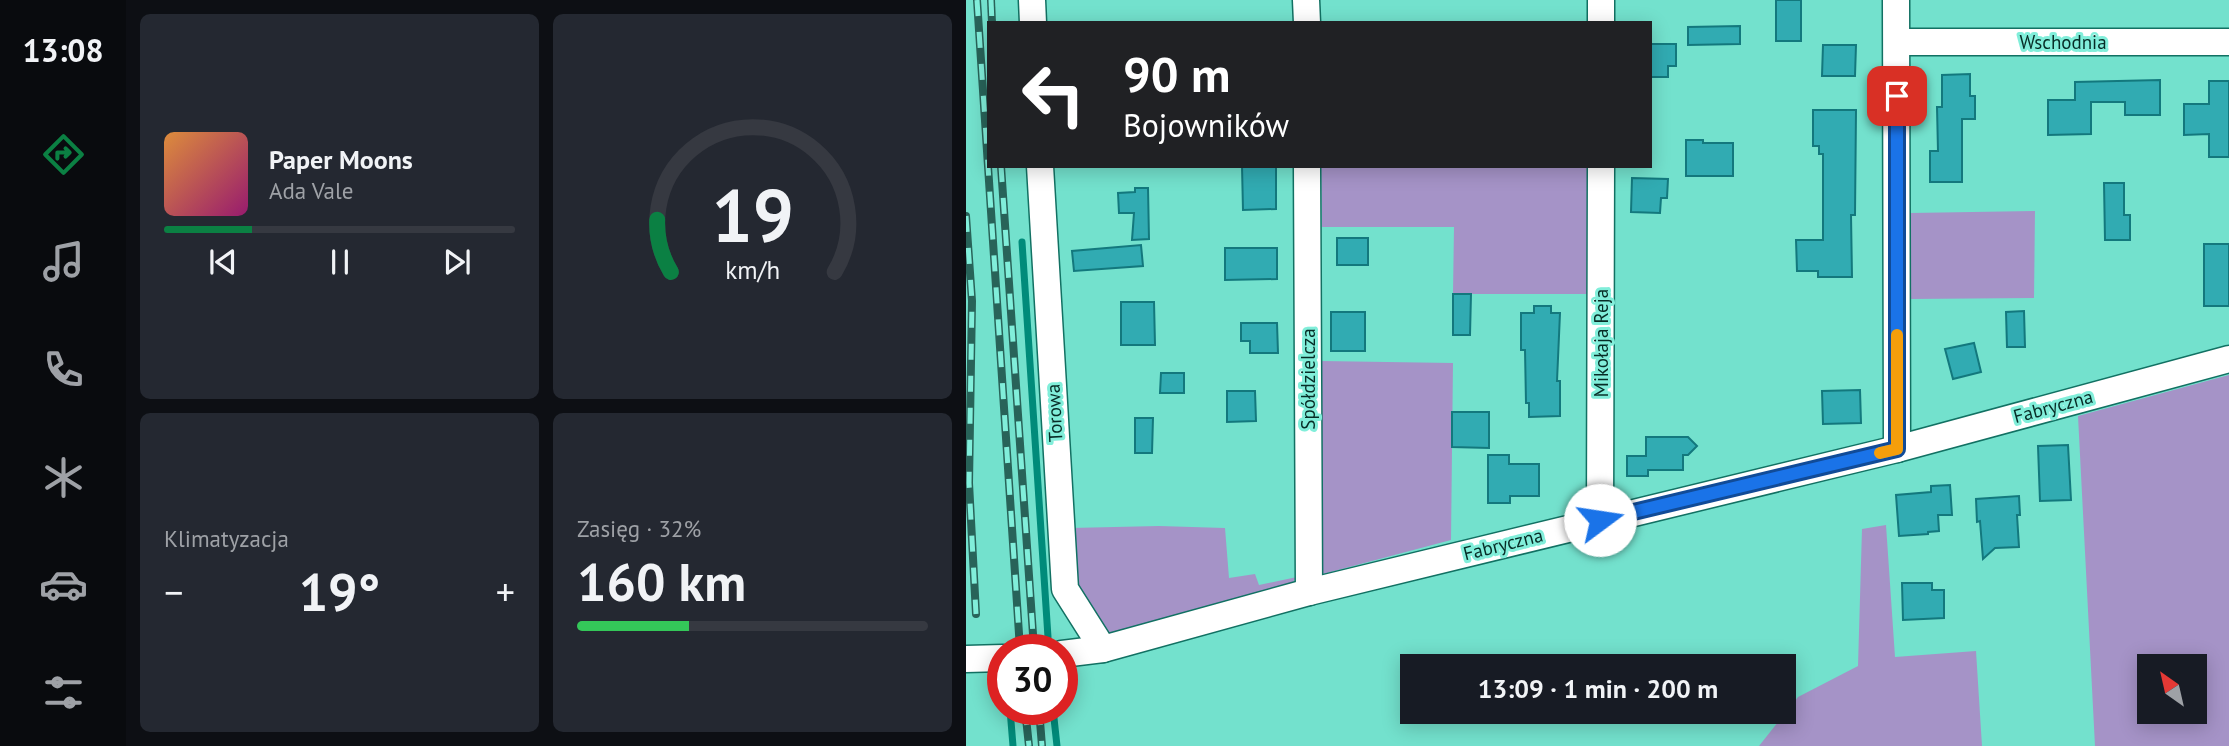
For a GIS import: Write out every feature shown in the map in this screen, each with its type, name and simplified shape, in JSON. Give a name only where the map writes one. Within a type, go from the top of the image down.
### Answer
[{"type":"street","points":[[1032,0],[1033,21]]},
{"type":"street","points":[[1306,0],[1307,21]]},
{"type":"street","points":[[1601,0],[1601,21]]},
{"type":"street","points":[[1896,0],[1897,449]]},
{"type":"street","name":"Wschodnia","points":[[1897,42],[2229,42]]},
{"type":"street","name":"Torowa","points":[[1040,168],[1065,589],[1103,649]]},
{"type":"street","name":"Spółdzielcza","points":[[1307,168],[1310,592]]},
{"type":"street","name":"Mikołaja Reja","points":[[1600,520],[1601,168]]},
{"type":"street","name":"Fabryczna","points":[[1078,652],[1103,649],[1310,592],[1897,449],[2229,359]]},
{"type":"street","points":[[966,659],[987,658]]},
{"type":"shaded area","points":[[1321,168],[1587,168],[1587,294],[1453,294],[1454,227],[1322,227]]},
{"type":"shaded area","points":[[2035,211],[2034,298],[1910,299],[1910,213]]},
{"type":"shaded area","points":[[1321,361],[1453,363],[1451,540],[1323,574]]},
{"type":"shaded area","points":[[2229,375],[2229,746],[2095,746],[2078,416]]},
{"type":"shaded area","points":[[1886,525],[1895,657],[1976,651],[1982,746],[1759,746],[1777,724],[1796,724],[1798,697],[1858,666],[1862,529]]},
{"type":"shaded area","points":[[1070,528],[1225,528],[1229,578],[1255,574],[1259,585],[1297,577],[1292,583],[1109,635],[1072,580]]},
{"type":"building","points":[[1776,0],[1801,0],[1801,41],[1776,41]]},
{"type":"building","points":[[1740,26],[1740,44],[1688,45],[1688,27]]},
{"type":"building","points":[[1652,44],[1676,44],[1676,66],[1668,66],[1668,77],[1652,77]]},
{"type":"building","points":[[1823,45],[1856,45],[1855,76],[1822,76]]},
{"type":"building","points":[[1970,74],[1970,96],[1975,96],[1975,119],[1962,119],[1962,182],[1930,182],[1930,151],[1938,151],[1937,107],[1942,107],[1942,75]]},
{"type":"building","points":[[2160,80],[2160,115],[2125,115],[2125,102],[2091,102],[2091,134],[2048,135],[2048,100],[2075,100],[2075,82]]},
{"type":"building","points":[[2209,81],[2229,81],[2229,157],[2209,157],[2209,134],[2184,135],[2184,104],[2209,104]]},
{"type":"building","points":[[1813,110],[1856,110],[1855,215],[1851,215],[1852,277],[1818,277],[1818,271],[1797,271],[1796,240],[1823,240],[1823,154],[1819,154],[1819,146],[1813,146]]},
{"type":"building","points":[[1686,140],[1733,143],[1733,176],[1686,176]]},
{"type":"building","points":[[1242,168],[1276,168],[1276,209],[1243,210]]},
{"type":"building","points":[[1632,178],[1668,179],[1667,198],[1661,198],[1660,213],[1631,212]]},
{"type":"building","points":[[2104,183],[2124,183],[2124,215],[2130,215],[2130,240],[2105,240]]},
{"type":"building","points":[[1135,188],[1148,188],[1149,239],[1132,240],[1134,213],[1119,213],[1118,193],[1135,192]]},
{"type":"building","points":[[1337,238],[1368,238],[1368,265],[1337,265]]},
{"type":"building","points":[[2204,244],[2229,244],[2229,306],[2204,306]]},
{"type":"building","points":[[1141,245],[1143,266],[1074,271],[1072,251]]},
{"type":"building","points":[[1225,248],[1277,248],[1277,279],[1225,280]]},
{"type":"building","points":[[1453,294],[1471,294],[1470,335],[1453,335]]},
{"type":"building","points":[[1121,302],[1154,302],[1155,345],[1121,345]]},
{"type":"building","points":[[1534,306],[1551,306],[1551,313],[1560,313],[1557,381],[1560,381],[1560,416],[1529,417],[1529,403],[1526,403],[1525,350],[1521,350],[1521,313],[1534,313]]},
{"type":"building","points":[[2024,311],[2025,347],[2007,347],[2006,312]]},
{"type":"building","points":[[1331,312],[1365,312],[1365,351],[1331,351]]},
{"type":"building","points":[[1241,323],[1277,323],[1278,353],[1250,353],[1250,341],[1241,341]]},
{"type":"building","points":[[1974,343],[1981,372],[1953,379],[1945,349]]},
{"type":"building","points":[[1161,373],[1184,373],[1184,393],[1160,393]]},
{"type":"building","points":[[1860,390],[1861,423],[1823,424],[1822,391]]},
{"type":"building","points":[[1227,391],[1255,391],[1256,421],[1227,422]]},
{"type":"building","points":[[1452,412],[1489,412],[1489,448],[1452,447]]},
{"type":"building","points":[[1135,418],[1153,418],[1152,453],[1135,453]]},
{"type":"building","points":[[1646,437],[1688,437],[1697,446],[1688,455],[1683,455],[1683,470],[1648,470],[1648,476],[1627,476],[1627,456],[1646,456]]},
{"type":"building","points":[[2068,445],[2071,500],[2040,501],[2038,446]]},
{"type":"building","points":[[1488,455],[1509,455],[1509,464],[1539,464],[1539,496],[1510,496],[1510,503],[1488,503]]},
{"type":"building","points":[[1950,485],[1952,515],[1938,515],[1939,531],[1899,536],[1896,495],[1931,492],[1931,486]]},
{"type":"building","points":[[2019,496],[2019,547],[1995,548],[1983,559],[1976,499]]},
{"type":"building","points":[[1902,583],[1932,583],[1932,590],[1944,590],[1944,618],[1903,620]]},
{"type":"waterway","points":[[1022,242],[1048,634]]},
{"type":"waterway","points":[[1011,725],[1013,746]]},
{"type":"waterway","points":[[1055,725],[1057,746]]},
{"type":"railway","points":[[977,0],[987,151]]},
{"type":"railway","points":[[991,0],[992,21]]},
{"type":"railway","points":[[988,168],[1019,634]]},
{"type":"railway","points":[[1001,168],[1033,634]]},
{"type":"railway","points":[[966,216],[972,301],[969,483],[976,614]]},
{"type":"railway","points":[[1027,725],[1029,746]]},
{"type":"railway","points":[[1040,725],[1042,746]]},
{"type":"slow traffic","points":[[1880,453],[1897,449],[1897,335]]},
{"type":"route","points":[[1600,520],[1897,449],[1897,96]]}]
